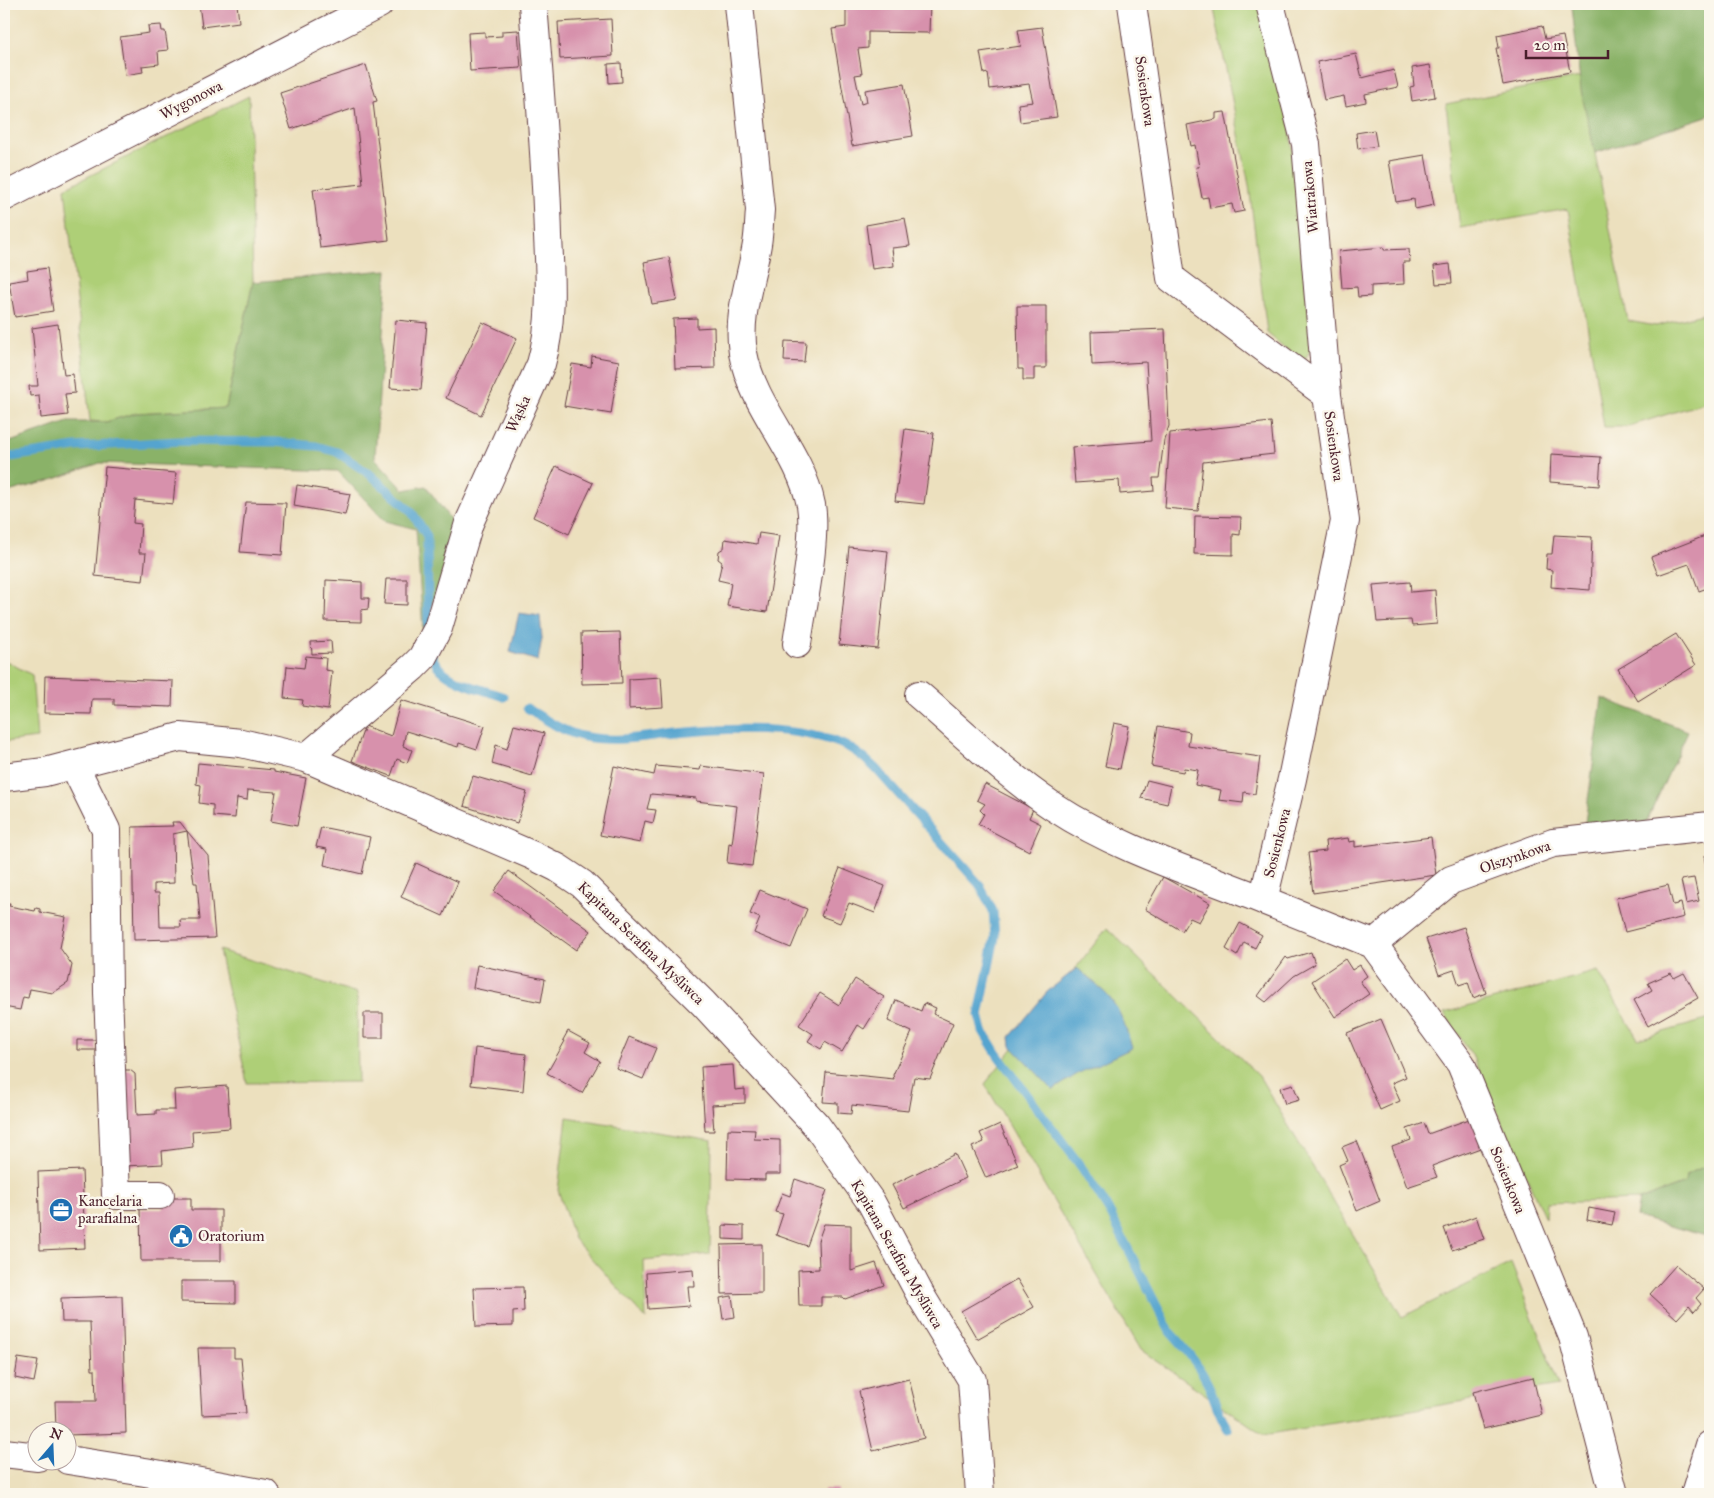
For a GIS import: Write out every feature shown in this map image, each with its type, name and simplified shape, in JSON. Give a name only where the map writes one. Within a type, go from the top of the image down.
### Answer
[{"type":"street","name":"Wygonowa","points":[[4,197],[379,4]]},
{"type":"street","name":"Wąska","points":[[306,758],[422,658],[438,628],[469,523],[541,364],[548,341],[550,319],[546,170],[533,4]]},
{"type":"street","points":[[740,4],[760,210],[757,244],[743,303],[741,325],[743,350],[746,370],[796,465],[811,505],[812,531],[797,644]]},
{"type":"street","name":"Sosienkowa","points":[[1132,4],[1171,278],[1327,395],[1344,522],[1292,779],[1263,900]]},
{"type":"street","name":"Wiatrakowa","points":[[1270,4],[1306,144],[1327,395]]},
{"type":"street","name":"Sosienkowa","points":[[919,695],[999,764],[1054,807],[1116,842],[1373,944],[1461,1064],[1573,1337],[1614,1494]]},
{"type":"street","name":"Kapitana Serafina Myśliwca","points":[[4,777],[45,772],[180,737],[241,743],[306,758],[534,856],[558,868],[582,884],[704,1003],[816,1125],[870,1202],[921,1296],[972,1380],[980,1494]]},
{"type":"street","points":[[74,764],[106,830],[108,993],[116,1195],[160,1195]]},
{"type":"street","name":"Olszynkowa","points":[[1373,944],[1451,880],[1553,843],[1710,826]]},
{"type":"street","points":[[1694,1494],[1710,1445]]},
{"type":"street","points":[[4,1453],[28,1456]]},
{"type":"street","points":[[78,1462],[266,1494]]},
{"type":"green space","points":[[1213,4],[1259,4],[1290,126],[1312,347],[1303,363],[1267,333],[1249,185]]},
{"type":"green space","points":[[1582,4],[1710,4],[1710,115],[1595,153],[1581,91],[1572,7]]},
{"type":"green space","points":[[1580,77],[1628,321],[1656,326],[1710,312],[1710,401],[1626,427],[1604,427],[1568,209],[1460,228],[1446,104]]},
{"type":"green space","points":[[249,96],[253,282],[226,408],[136,413],[106,422],[90,421],[65,188]]},
{"type":"green space","points":[[387,270],[375,458],[404,490],[426,486],[458,530],[423,631],[416,529],[385,521],[338,471],[100,463],[49,481],[4,493],[4,444],[68,422],[106,422],[136,413],[226,408],[253,282]]},
{"type":"green space","points":[[4,660],[32,675],[37,738],[4,742]]},
{"type":"green space","points":[[1602,698],[1688,731],[1646,823],[1584,830]]},
{"type":"green space","points":[[1107,928],[1259,1076],[1402,1317],[1511,1263],[1559,1385],[1264,1435],[1141,1350],[985,1084]]},
{"type":"green space","points":[[219,950],[357,993],[358,1082],[247,1083]]},
{"type":"green space","points":[[1598,971],[1638,1039],[1710,1019],[1710,1164],[1686,1175],[1685,1183],[1639,1200],[1546,1203],[1545,1218],[1472,1055],[1444,1013]]},
{"type":"green space","points":[[567,1117],[712,1141],[710,1254],[644,1261],[646,1319],[574,1239],[558,1190]]},
{"type":"green space","points":[[1710,1164],[1710,1237],[1636,1217],[1639,1200],[1685,1183],[1686,1175]]},
{"type":"water","points":[[519,613],[540,616],[542,638],[538,661],[510,652]]},
{"type":"water","points":[[1077,968],[1099,986],[1113,1002],[1123,1021],[1132,1048],[1079,1073],[1053,1090],[1011,1046],[1010,1037],[1047,992]]},
{"type":"building","points":[[199,4],[237,4],[239,22],[202,27]]},
{"type":"building","points":[[846,4],[930,4],[929,33],[868,32],[868,48],[858,49],[862,74],[855,75],[861,104],[867,102],[865,90],[904,84],[913,136],[852,146],[832,29],[846,27]]},
{"type":"building","points":[[611,19],[613,56],[560,59],[558,22]]},
{"type":"building","points":[[161,25],[162,31],[165,31],[168,50],[158,51],[159,64],[142,66],[143,72],[125,75],[120,37],[149,33],[148,26]]},
{"type":"building","points":[[1542,26],[1545,39],[1563,36],[1570,72],[1503,85],[1496,48],[1499,48],[1497,35]]},
{"type":"building","points":[[1042,27],[1057,117],[1020,122],[1018,104],[1033,102],[1029,84],[990,89],[988,73],[984,74],[980,52],[1021,46],[1018,30]]},
{"type":"building","points":[[518,30],[521,68],[470,71],[468,33],[485,32],[485,37],[502,36],[502,31]]},
{"type":"building","points":[[1356,54],[1362,78],[1394,70],[1398,87],[1365,94],[1366,102],[1346,106],[1344,96],[1324,100],[1317,62]]},
{"type":"building","points":[[621,63],[622,82],[609,83],[608,64]]},
{"type":"building","points":[[366,65],[377,101],[373,102],[389,240],[320,248],[313,189],[363,184],[355,108],[291,129],[280,93]]},
{"type":"building","points":[[1430,65],[1435,97],[1412,101],[1410,87],[1414,86],[1412,68]]},
{"type":"building","points":[[1225,112],[1244,211],[1234,213],[1232,204],[1210,208],[1208,197],[1202,198],[1196,167],[1199,167],[1195,145],[1191,146],[1187,125],[1216,119],[1216,113]]},
{"type":"building","points":[[1374,130],[1377,146],[1358,149],[1356,133]]},
{"type":"building","points":[[1425,155],[1434,205],[1415,209],[1414,199],[1396,202],[1389,161]]},
{"type":"building","points":[[905,218],[910,246],[892,248],[894,266],[872,269],[866,225]]},
{"type":"building","points":[[1384,247],[1384,250],[1409,249],[1410,262],[1403,262],[1404,284],[1371,286],[1371,296],[1358,297],[1357,287],[1342,288],[1339,251]]},
{"type":"building","points":[[669,257],[677,300],[652,304],[644,262]]},
{"type":"building","points":[[1450,264],[1452,283],[1436,284],[1434,266]]},
{"type":"building","points":[[47,268],[53,311],[15,317],[9,282],[28,279],[27,271]]},
{"type":"building","points":[[1017,306],[1046,306],[1046,368],[1034,368],[1034,380],[1023,380],[1023,369],[1018,369]]},
{"type":"building","points":[[697,318],[697,328],[714,327],[715,368],[675,369],[673,319]]},
{"type":"building","points":[[396,320],[427,323],[421,390],[390,388]]},
{"type":"building","points":[[482,322],[517,338],[481,415],[446,398]]},
{"type":"building","points":[[58,324],[64,375],[73,374],[75,393],[65,394],[68,415],[41,418],[39,395],[30,396],[29,386],[38,386],[32,328]]},
{"type":"building","points":[[1165,329],[1169,426],[1164,440],[1159,478],[1153,478],[1154,491],[1120,494],[1119,480],[1075,483],[1072,447],[1151,441],[1146,362],[1092,365],[1091,332]]},
{"type":"building","points":[[785,341],[806,342],[804,362],[784,361]]},
{"type":"building","points":[[592,356],[619,361],[611,414],[564,406],[572,364],[591,367]]},
{"type":"building","points":[[1271,422],[1274,454],[1203,462],[1198,511],[1165,508],[1170,433]]},
{"type":"building","points":[[905,429],[934,433],[924,504],[895,501]]},
{"type":"building","points":[[1551,454],[1601,457],[1599,486],[1550,482]]},
{"type":"building","points":[[556,466],[593,483],[569,534],[533,517]]},
{"type":"building","points":[[105,467],[176,473],[173,504],[135,500],[133,523],[141,524],[139,553],[146,553],[143,581],[95,576]]},
{"type":"building","points":[[297,485],[350,494],[345,515],[294,506]]},
{"type":"building","points":[[246,502],[286,503],[282,555],[240,552]]},
{"type":"building","points":[[1195,516],[1241,517],[1240,535],[1233,534],[1233,555],[1194,554]]},
{"type":"building","points":[[759,533],[779,536],[767,612],[727,606],[731,583],[718,580],[722,562],[718,559],[719,551],[724,548],[725,539],[757,544]]},
{"type":"building","points":[[1710,534],[1710,587],[1699,591],[1689,564],[1658,575],[1651,557]]},
{"type":"building","points":[[1554,535],[1592,537],[1590,590],[1551,587],[1552,570],[1546,569],[1547,554],[1552,554]]},
{"type":"building","points":[[849,547],[888,551],[878,649],[839,645]]},
{"type":"building","points":[[386,579],[407,579],[407,605],[384,604]]},
{"type":"building","points":[[326,580],[362,582],[362,598],[369,598],[368,609],[361,610],[361,622],[325,621]]},
{"type":"building","points":[[1410,582],[1411,592],[1435,590],[1437,624],[1412,626],[1411,620],[1377,622],[1373,585]]},
{"type":"building","points":[[620,632],[622,683],[582,684],[581,633]]},
{"type":"building","points":[[1676,634],[1696,665],[1638,701],[1618,669]]},
{"type":"building","points":[[331,641],[332,653],[312,654],[311,642]]},
{"type":"building","points":[[306,656],[326,658],[325,670],[332,671],[328,710],[302,706],[303,700],[284,698],[287,666],[304,668]]},
{"type":"building","points":[[45,676],[173,681],[172,707],[114,705],[114,699],[92,699],[91,714],[44,713]]},
{"type":"building","points":[[661,677],[663,707],[629,709],[629,679]]},
{"type":"building","points":[[401,700],[485,726],[477,749],[459,743],[458,747],[406,731],[403,746],[412,750],[407,763],[397,759],[391,776],[352,761],[365,726],[391,736]]},
{"type":"building","points":[[1114,723],[1129,726],[1120,769],[1105,766]]},
{"type":"building","points":[[514,725],[544,733],[532,776],[492,764],[496,745],[507,749]]},
{"type":"building","points":[[1158,726],[1190,732],[1188,746],[1260,757],[1255,794],[1244,792],[1243,803],[1219,800],[1221,790],[1195,785],[1198,770],[1184,768],[1183,772],[1151,766]]},
{"type":"building","points":[[198,763],[274,770],[274,772],[306,778],[297,826],[271,821],[276,792],[248,790],[247,800],[237,798],[235,818],[213,816],[213,805],[199,803],[201,785],[196,784]]},
{"type":"building","points":[[614,766],[654,775],[656,766],[700,770],[701,766],[764,774],[752,866],[727,863],[729,843],[732,844],[737,806],[696,801],[696,798],[651,794],[647,809],[656,810],[653,823],[645,821],[640,843],[600,835]]},
{"type":"building","points":[[473,776],[527,792],[517,823],[464,806]]},
{"type":"building","points":[[1147,780],[1171,786],[1167,804],[1141,798]]},
{"type":"building","points":[[985,784],[1033,809],[1029,818],[1041,824],[1029,851],[978,824],[984,814],[980,810],[985,804],[977,800]]},
{"type":"building","points":[[172,822],[180,822],[208,856],[215,938],[134,940],[132,827],[173,826]],"holes":[[[187,831],[194,883],[197,883],[200,920],[180,920],[181,927],[160,927],[159,893],[154,893],[154,884],[174,883],[173,834]]]},
{"type":"building","points":[[321,827],[370,837],[362,874],[324,865],[327,849],[316,847]]},
{"type":"building","points":[[1431,837],[1436,875],[1313,893],[1308,853],[1326,851],[1325,841],[1348,838],[1349,842],[1355,841],[1355,847]]},
{"type":"building","points":[[1710,855],[1710,882],[1709,882],[1704,856]]},
{"type":"building","points":[[416,863],[458,882],[443,916],[401,897]]},
{"type":"building","points":[[840,868],[885,886],[875,913],[849,903],[840,923],[821,916]]},
{"type":"building","points":[[509,871],[591,931],[576,950],[494,891]]},
{"type":"building","points":[[1163,877],[1210,903],[1199,922],[1190,918],[1182,931],[1145,909]]},
{"type":"building","points":[[1694,878],[1699,901],[1686,904],[1681,880]]},
{"type":"building","points":[[1668,885],[1673,905],[1681,903],[1684,917],[1625,932],[1616,898]]},
{"type":"building","points":[[760,890],[807,909],[791,948],[754,933],[760,918],[750,914]]},
{"type":"building","points":[[5,902],[10,903],[9,906],[35,911],[36,908],[40,909],[40,912],[66,917],[60,948],[72,965],[68,983],[53,993],[30,989],[28,998],[23,997],[20,1010],[4,1007]]},
{"type":"building","points":[[1240,923],[1262,935],[1255,948],[1244,942],[1237,956],[1226,949]]},
{"type":"building","points":[[1464,927],[1486,993],[1473,998],[1468,982],[1459,985],[1454,970],[1439,975],[1426,939]]},
{"type":"building","points":[[1311,952],[1315,964],[1294,976],[1266,1002],[1258,996],[1286,957],[1288,959]]},
{"type":"building","points":[[1345,959],[1352,970],[1360,965],[1367,976],[1360,981],[1369,994],[1335,1017],[1312,981]]},
{"type":"building","points":[[477,965],[545,979],[541,1002],[473,988]]},
{"type":"building","points":[[1671,973],[1674,978],[1684,973],[1698,998],[1648,1026],[1634,1000],[1652,990],[1648,983]]},
{"type":"building","points":[[855,979],[884,997],[864,1029],[858,1025],[842,1052],[825,1042],[821,1049],[808,1041],[813,1034],[799,1025],[820,993],[839,1005]]},
{"type":"building","points":[[896,1000],[921,1011],[924,1003],[936,1008],[933,1014],[953,1023],[930,1079],[914,1077],[908,1111],[852,1105],[851,1114],[838,1113],[838,1103],[823,1102],[826,1072],[894,1079],[893,1075],[912,1032],[888,1021]]},
{"type":"building","points":[[364,1013],[383,1013],[383,1038],[364,1038]]},
{"type":"building","points":[[1381,1019],[1406,1077],[1392,1083],[1400,1101],[1380,1110],[1347,1033]]},
{"type":"building","points":[[568,1031],[590,1043],[585,1052],[600,1061],[582,1093],[547,1073],[565,1041],[563,1040]]},
{"type":"building","points":[[629,1037],[656,1048],[643,1079],[616,1068]]},
{"type":"building","points":[[77,1040],[96,1040],[96,1050],[77,1050]]},
{"type":"building","points":[[475,1048],[526,1054],[523,1091],[471,1085]]},
{"type":"building","points":[[733,1065],[735,1090],[745,1089],[745,1103],[712,1105],[714,1131],[705,1131],[701,1067]]},
{"type":"building","points":[[117,1070],[130,1070],[135,1074],[137,1115],[156,1114],[156,1110],[175,1110],[174,1090],[227,1086],[230,1128],[192,1131],[193,1147],[162,1151],[163,1164],[125,1166]]},
{"type":"building","points":[[1293,1084],[1299,1100],[1285,1104],[1280,1088]]},
{"type":"building","points":[[1472,1118],[1483,1147],[1432,1166],[1437,1177],[1407,1187],[1392,1147],[1411,1140],[1407,1129],[1424,1123],[1428,1134]]},
{"type":"building","points":[[1000,1124],[1018,1165],[986,1178],[972,1147],[984,1142],[980,1133]]},
{"type":"building","points":[[728,1129],[755,1130],[754,1139],[780,1140],[780,1174],[765,1174],[765,1180],[727,1179]]},
{"type":"building","points":[[1357,1141],[1380,1201],[1357,1211],[1339,1165],[1348,1161],[1342,1147]]},
{"type":"building","points":[[955,1154],[966,1178],[904,1208],[892,1185]]},
{"type":"building","name":"Kancelaria parafialna","points":[[82,1170],[85,1248],[40,1250],[38,1172]]},
{"type":"building","points":[[795,1179],[827,1190],[807,1246],[776,1235],[783,1214],[775,1212],[782,1193],[790,1196]]},
{"type":"building","name":"Oratorium","points":[[164,1198],[191,1198],[191,1210],[221,1210],[221,1261],[141,1261],[140,1209],[163,1209]]},
{"type":"building","points":[[1589,1208],[1615,1213],[1612,1225],[1587,1220]]},
{"type":"building","points":[[1476,1216],[1484,1239],[1452,1250],[1444,1228]]},
{"type":"building","points":[[824,1224],[851,1225],[851,1271],[876,1263],[884,1285],[845,1299],[843,1297],[821,1297],[821,1306],[799,1306],[798,1270],[819,1269],[818,1241]]},
{"type":"building","points":[[723,1225],[744,1226],[744,1240],[723,1239]]},
{"type":"building","points":[[762,1244],[762,1293],[722,1294],[721,1245]]},
{"type":"building","points":[[1676,1265],[1704,1289],[1696,1298],[1701,1304],[1694,1312],[1689,1306],[1677,1319],[1650,1294]]},
{"type":"building","points":[[693,1269],[694,1286],[687,1286],[689,1306],[648,1309],[646,1273]]},
{"type":"building","points":[[1017,1279],[1034,1307],[977,1339],[961,1311]]},
{"type":"building","points":[[181,1281],[236,1281],[236,1303],[181,1302]]},
{"type":"building","points":[[523,1287],[524,1311],[513,1312],[513,1326],[476,1327],[474,1288]]},
{"type":"building","points":[[122,1296],[126,1433],[78,1435],[78,1420],[56,1420],[55,1401],[96,1401],[95,1370],[92,1370],[90,1322],[62,1322],[61,1298]]},
{"type":"building","points":[[732,1296],[735,1317],[723,1319],[720,1298]]},
{"type":"building","points":[[198,1348],[234,1348],[234,1358],[241,1358],[246,1413],[202,1415]]},
{"type":"building","points":[[18,1358],[38,1361],[34,1382],[15,1378]]},
{"type":"building","points":[[1533,1377],[1542,1415],[1483,1429],[1473,1392]]},
{"type":"building","points":[[909,1379],[924,1438],[873,1451],[859,1391]]},
{"type":"building","points":[[824,1489],[838,1489],[838,1494],[824,1494]]},
{"type":"waterway","points":[[4,458],[76,447],[180,441],[275,442],[316,446],[337,452],[371,475],[411,511],[427,536],[428,625]]},
{"type":"waterway","points":[[431,652],[435,662],[450,677],[504,697]]},
{"type":"waterway","points":[[527,708],[567,731],[593,738],[629,739],[695,731],[737,729],[801,733],[821,737],[844,745],[859,754],[876,769],[979,884],[993,911],[995,937],[979,1015],[983,1031],[997,1054],[1082,1168],[1108,1209],[1170,1332],[1197,1364],[1228,1429]]},
{"type":"place","name":"Kancelaria parafialna","points":[[61,1210]]},
{"type":"place","name":"Oratorium","points":[[181,1236]]}]
